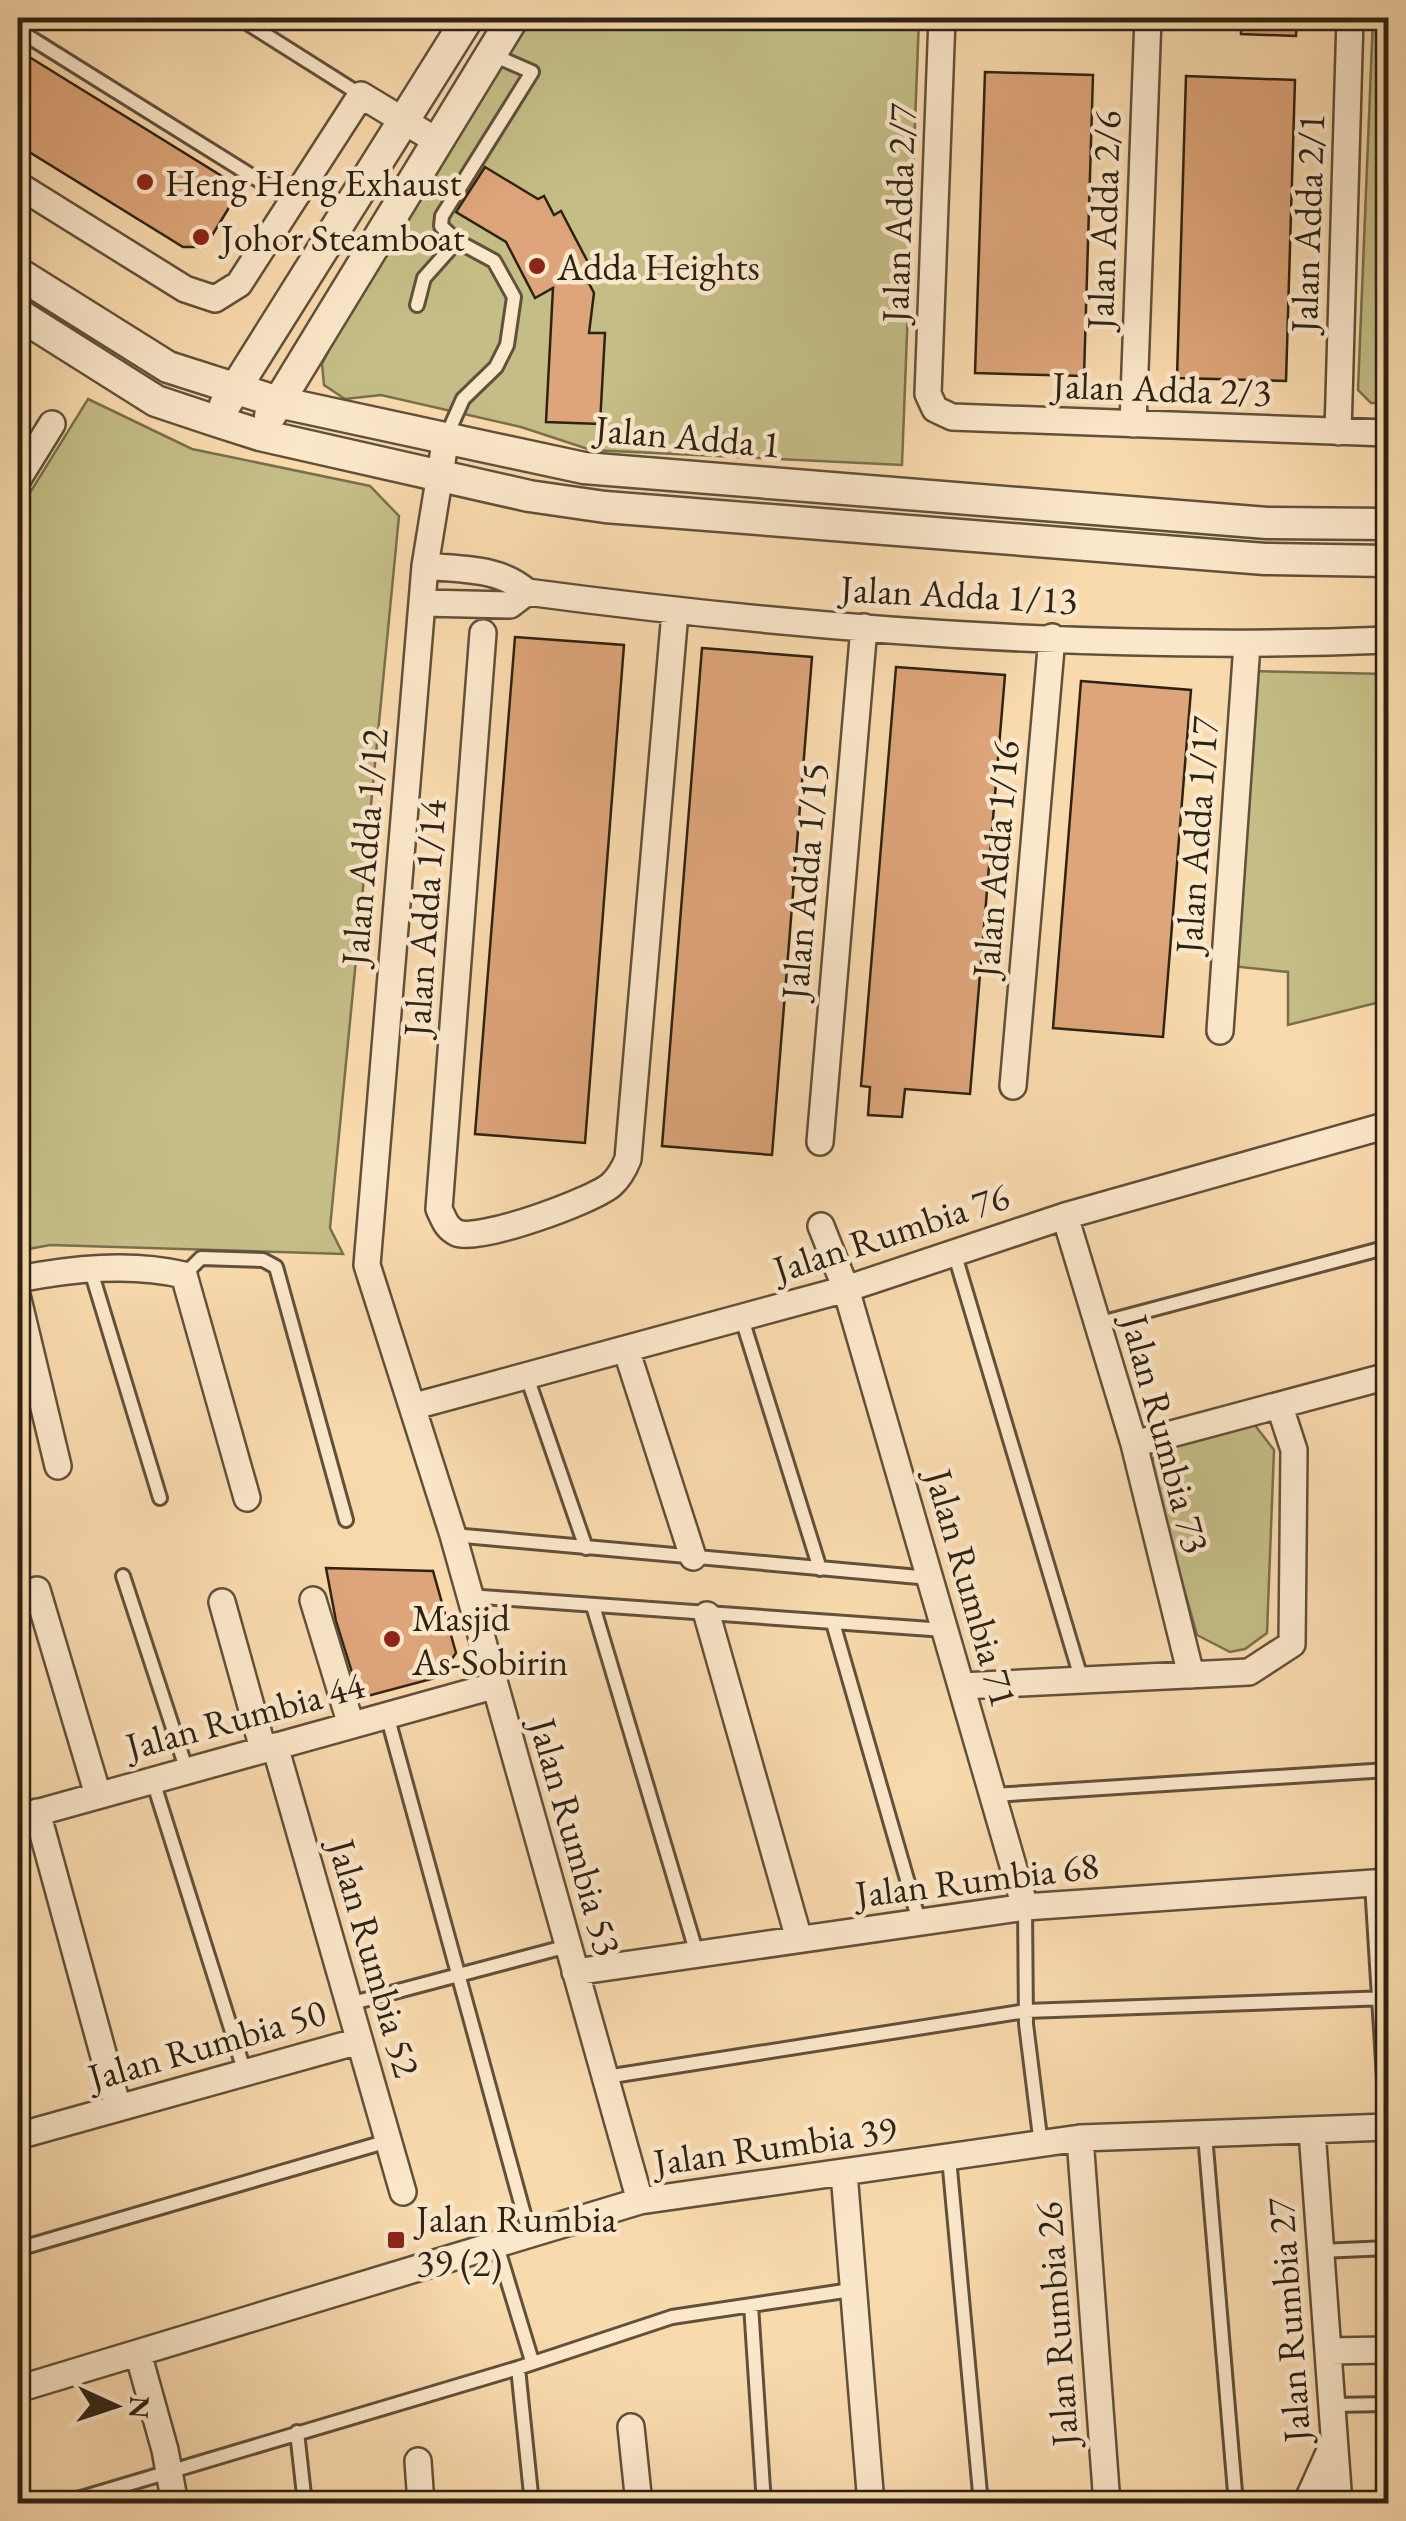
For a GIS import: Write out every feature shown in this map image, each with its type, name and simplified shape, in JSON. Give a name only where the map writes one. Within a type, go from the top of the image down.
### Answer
[{"type":"street","points":[[216,420],[468,18]]},
{"type":"street","points":[[260,435],[512,18]]},
{"type":"street","name":"Jalan Adda 2/7","points":[[936,409],[928,394],[942,18]]},
{"type":"street","name":"Jalan Adda 2/6","points":[[1133,424],[1148,18]]},
{"type":"street","name":"Jalan Adda 2/1","points":[[1338,432],[1350,18]]},
{"type":"street","points":[[18,185],[185,289],[215,299],[239,284],[361,96],[437,142]]},
{"type":"street","name":"Jalan Adda 1","points":[[18,273],[168,367],[278,402],[584,468],[1267,523],[1388,524]]},
{"type":"street","name":"Jalan Adda 1","points":[[18,314],[156,401],[260,435],[605,507],[1266,559],[1388,561]]},
{"type":"street","name":"Jalan Adda 2/3","points":[[936,409],[952,417],[1388,433]]},
{"type":"street","points":[[18,479],[52,424]]},
{"type":"street","name":"Jalan Adda 1/12","points":[[367,1265],[425,566],[446,437]]},
{"type":"street","points":[[424,603],[510,606],[527,592],[512,578],[494,573],[425,566]]},
{"type":"street","name":"Jalan Adda 1/13","points":[[527,592],[675,612],[1052,638],[1247,644],[1388,640]]},
{"type":"street","name":"Jalan Adda 1/14","points":[[483,633],[440,1209],[447,1227],[460,1235],[488,1232],[594,1195],[611,1185],[628,1159],[675,612]]},
{"type":"street","name":"Jalan Adda 1/15","points":[[820,1142],[864,627]]},
{"type":"street","name":"Jalan Adda 1/16","points":[[1013,1086],[1052,638]]},
{"type":"street","name":"Jalan Adda 1/17","points":[[1220,1031],[1247,644]]},
{"type":"street","name":"Jalan Rumbia 76","points":[[415,1406],[846,1289],[1065,1216],[1388,1125]]},
{"type":"street","name":"Jalan Rumbia 73","points":[[1065,1216],[1134,1444],[1191,1674]]},
{"type":"street","name":"Jalan Rumbia 71","points":[[822,1226],[846,1289],[1025,1907]]},
{"type":"street","name":"Jalan Rumbia 53","points":[[367,1265],[453,1535],[640,2201]]},
{"type":"street","points":[[18,1279],[151,1268],[184,1275],[247,1498]]},
{"type":"street","points":[[18,1299],[58,1466]]},
{"type":"street","points":[[626,1349],[693,1557]]},
{"type":"street","points":[[1134,1444],[1388,1376]]},
{"type":"street","points":[[961,1686],[1249,1672],[1292,1644],[1294,1450],[1280,1407]]},
{"type":"street","points":[[37,1590],[98,1795]]},
{"type":"street","points":[[313,1600],[351,1725]]},
{"type":"street","name":"Jalan Rumbia 52","points":[[222,1602],[349,2004],[403,2192]]},
{"type":"street","points":[[707,1615],[799,1939]]},
{"type":"street","name":"Jalan Rumbia 44","points":[[27,1815],[493,1686]]},
{"type":"street","points":[[27,1815],[118,2108]]},
{"type":"street","name":"Jalan Rumbia 68","points":[[576,1972],[1025,1907],[1380,1883]]},
{"type":"street","name":"Jalan Rumbia 50","points":[[18,2136],[360,2040]]},
{"type":"street","name":"Jalan Rumbia 39","points":[[18,2389],[640,2201],[1080,2138],[1388,2127]]},
{"type":"street","name":"Jalan Rumbia 27","points":[[1312,2131],[1339,2504]]},
{"type":"street","name":"Jalan Rumbia 26","points":[[1080,2138],[1107,2504]]},
{"type":"street","points":[[844,2174],[872,2504]]},
{"type":"street","points":[[1328,2351],[1388,2350]]},
{"type":"street","points":[[138,2353],[170,2470],[175,2504]]},
{"type":"street","points":[[631,2428],[639,2504]]},
{"type":"street","points":[[1306,2504],[1334,2441]]},
{"type":"street","points":[[418,2461],[421,2504]]},
{"type":"lane","points":[[239,18],[361,96]]},
{"type":"lane","points":[[18,30],[295,203]]},
{"type":"lane","points":[[446,437],[463,398],[496,367],[508,345],[514,296],[494,261],[456,242],[441,226],[442,216],[532,72],[489,53]]},
{"type":"lane","points":[[417,305],[424,278],[456,242]]},
{"type":"lane","points":[[1098,1324],[1388,1248]]},
{"type":"lane","points":[[954,1250],[1082,1681]]},
{"type":"lane","points":[[184,1275],[202,1258],[263,1260],[276,1266],[346,1520]]},
{"type":"lane","points":[[91,1271],[160,1498]]},
{"type":"lane","points":[[742,1319],[820,1569]]},
{"type":"lane","points":[[526,1377],[586,1548]]},
{"type":"lane","points":[[453,1535],[930,1578]]},
{"type":"lane","points":[[123,1576],[187,1771]]},
{"type":"lane","points":[[468,1596],[945,1630]]},
{"type":"lane","points":[[594,1606],[698,1954]]},
{"type":"lane","points":[[832,1623],[919,1921]]},
{"type":"lane","points":[[388,1715],[530,2236]]},
{"type":"lane","points":[[993,1795],[1388,1770]]},
{"type":"lane","points":[[152,1780],[245,2073]]},
{"type":"lane","points":[[1380,1883],[1388,2127]]},
{"type":"lane","points":[[1025,1907],[1026,2011],[1041,2145]]},
{"type":"lane","points":[[349,2004],[568,1946]]},
{"type":"lane","points":[[606,2078],[1026,2011],[1384,1998]]},
{"type":"lane","points":[[1205,2134],[1236,2504]]},
{"type":"lane","points":[[18,2248],[388,2141]]},
{"type":"lane","points":[[949,2158],[981,2504]]},
{"type":"lane","points":[[497,2246],[532,2361]]},
{"type":"lane","points":[[1320,2251],[1388,2248]]},
{"type":"lane","points":[[61,2504],[518,2368],[672,2317],[851,2290]]},
{"type":"lane","points":[[751,2306],[764,2504]]},
{"type":"lane","points":[[518,2368],[532,2504]]},
{"type":"lane","points":[[1332,2406],[1388,2404]]},
{"type":"lane","points":[[297,2432],[305,2504]]},
{"type":"shaded area","points":[[532,18],[919,18],[902,465],[591,450],[521,427],[381,395],[345,399],[324,385],[322,364],[333,342]]},
{"type":"shaded area","points":[[1373,18],[1388,18],[1388,403],[1371,403],[1358,390]]},
{"type":"shaded area","points":[[88,399],[192,449],[370,486],[399,516],[330,1228],[343,1254],[50,1245],[18,1251],[18,512]]},
{"type":"shaded area","points":[[1252,671],[1388,674],[1388,1000],[1288,1025],[1288,972],[1230,966]]},
{"type":"shaded area","points":[[1254,1424],[1274,1450],[1267,1633],[1245,1649],[1230,1652],[1197,1635],[1150,1468],[1157,1449]]},
{"type":"building","points":[[1241,18],[1297,18],[1296,36],[1241,34]]},
{"type":"building","points":[[18,50],[241,188],[205,247],[183,247],[18,145]]},
{"type":"building","points":[[985,72],[1093,75],[1084,376],[975,373]]},
{"type":"building","points":[[1186,76],[1295,80],[1286,381],[1177,378]]},
{"type":"building","points":[[485,167],[538,199],[544,196],[554,215],[561,211],[591,268],[583,272],[594,293],[589,333],[605,333],[600,424],[546,422],[553,288],[535,298],[506,242],[456,212]]},
{"type":"building","points":[[515,637],[624,645],[585,1143],[475,1134]]},
{"type":"building","points":[[702,648],[812,657],[772,1155],[662,1146]]},
{"type":"building","points":[[896,667],[1005,675],[970,1094],[905,1089],[902,1117],[868,1115],[870,1087],[861,1086]]},
{"type":"building","points":[[1081,681],[1191,690],[1163,1037],[1053,1028]]},
{"type":"building","name":"Masjid As-Sobirin","points":[[326,1568],[433,1571],[456,1653],[439,1677],[360,1698],[336,1621]]},
{"type":"place","name":"Heng Heng Exhaust","points":[[145,182]]},
{"type":"place","name":"Johor Steamboat","points":[[201,237]]},
{"type":"place","name":"Adda Heights","points":[[537,266]]},
{"type":"place","name":"Masjid As-Sobirin","points":[[392,1639]]},
{"type":"place","name":"Jalan Rumbia 39 (2)","points":[[396,2240]]}]
